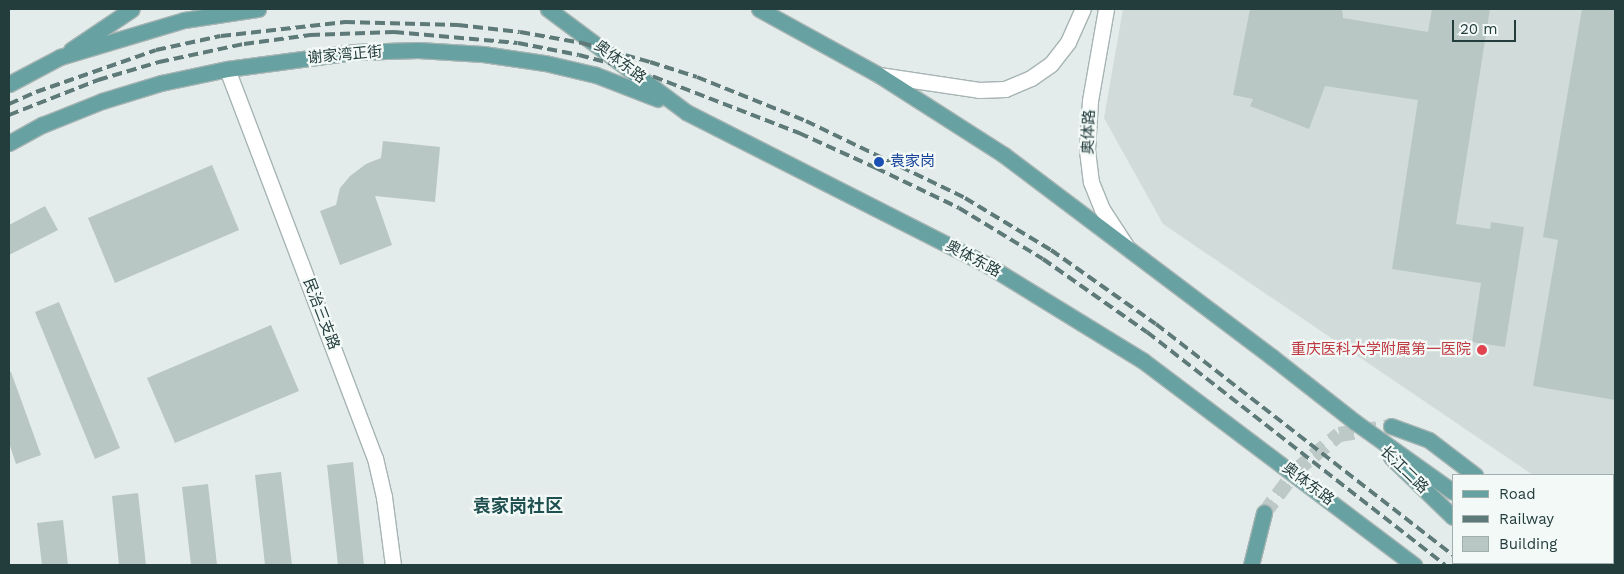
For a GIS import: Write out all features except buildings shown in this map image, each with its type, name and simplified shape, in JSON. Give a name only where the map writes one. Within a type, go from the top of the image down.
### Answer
[{"type":"main road","points":[[9,84],[60,57],[132,9]]},
{"type":"main road","points":[[60,57],[184,20],[258,9]]},
{"type":"main road","name":"奥体东路","points":[[548,9],[686,112],[989,266],[1142,360],[1380,538]]},
{"type":"main road","points":[[759,9],[879,76],[1004,155],[1355,422],[1452,491]]},
{"type":"main road","name":"谢家湾正街","points":[[9,144],[42,125],[102,101],[161,83],[227,69],[354,52],[418,50],[483,54],[545,63],[596,75],[637,90],[686,112]]},
{"type":"main road","name":"长江二路","points":[[1355,422],[1452,516]]},
{"type":"main road","points":[[1391,426],[1429,440],[1474,474]]},
{"type":"main road","points":[[1252,565],[1264,513]]},
{"type":"main road","points":[[1380,538],[1396,565]]},
{"type":"main road","points":[[1380,538],[1414,565]]},
{"type":"street","points":[[879,76],[979,90],[1005,89],[1031,78],[1051,64],[1068,42],[1083,9]]},
{"type":"street","name":"奥体路","points":[[1106,9],[1090,100],[1087,150],[1092,182],[1098,200],[1126,248]]},
{"type":"street","name":"民治三支路","points":[[227,69],[375,458],[384,497],[393,565]]},
{"type":"shaded area","name":"重庆医科大学附属第一医院","points":[[1123,9],[1615,9],[1615,531],[1614,474],[1532,474],[1163,224],[1104,118]]},
{"type":"tunnel","points":[[1264,513],[1296,470],[1339,434],[1391,426]]},
{"type":"railway","points":[[9,104],[36,92],[156,50],[221,36],[345,22],[458,25],[520,32],[582,43],[650,62],[697,77],[806,121],[965,198],[1051,250],[1156,324],[1452,554]]},
{"type":"railway","points":[[9,115],[98,80],[159,62],[244,44],[310,35],[394,32],[518,43],[579,55],[639,71],[799,133],[876,168],[959,208],[1043,259],[1147,332],[1445,565]]},
{"type":"place","name":"袁家岗","points":[[879,162]]},
{"type":"place","name":"重庆医科大学附属第一医院","points":[[1482,350]]},
{"type":"district","name":"袁家岗社区","points":[[518,506]]}]
